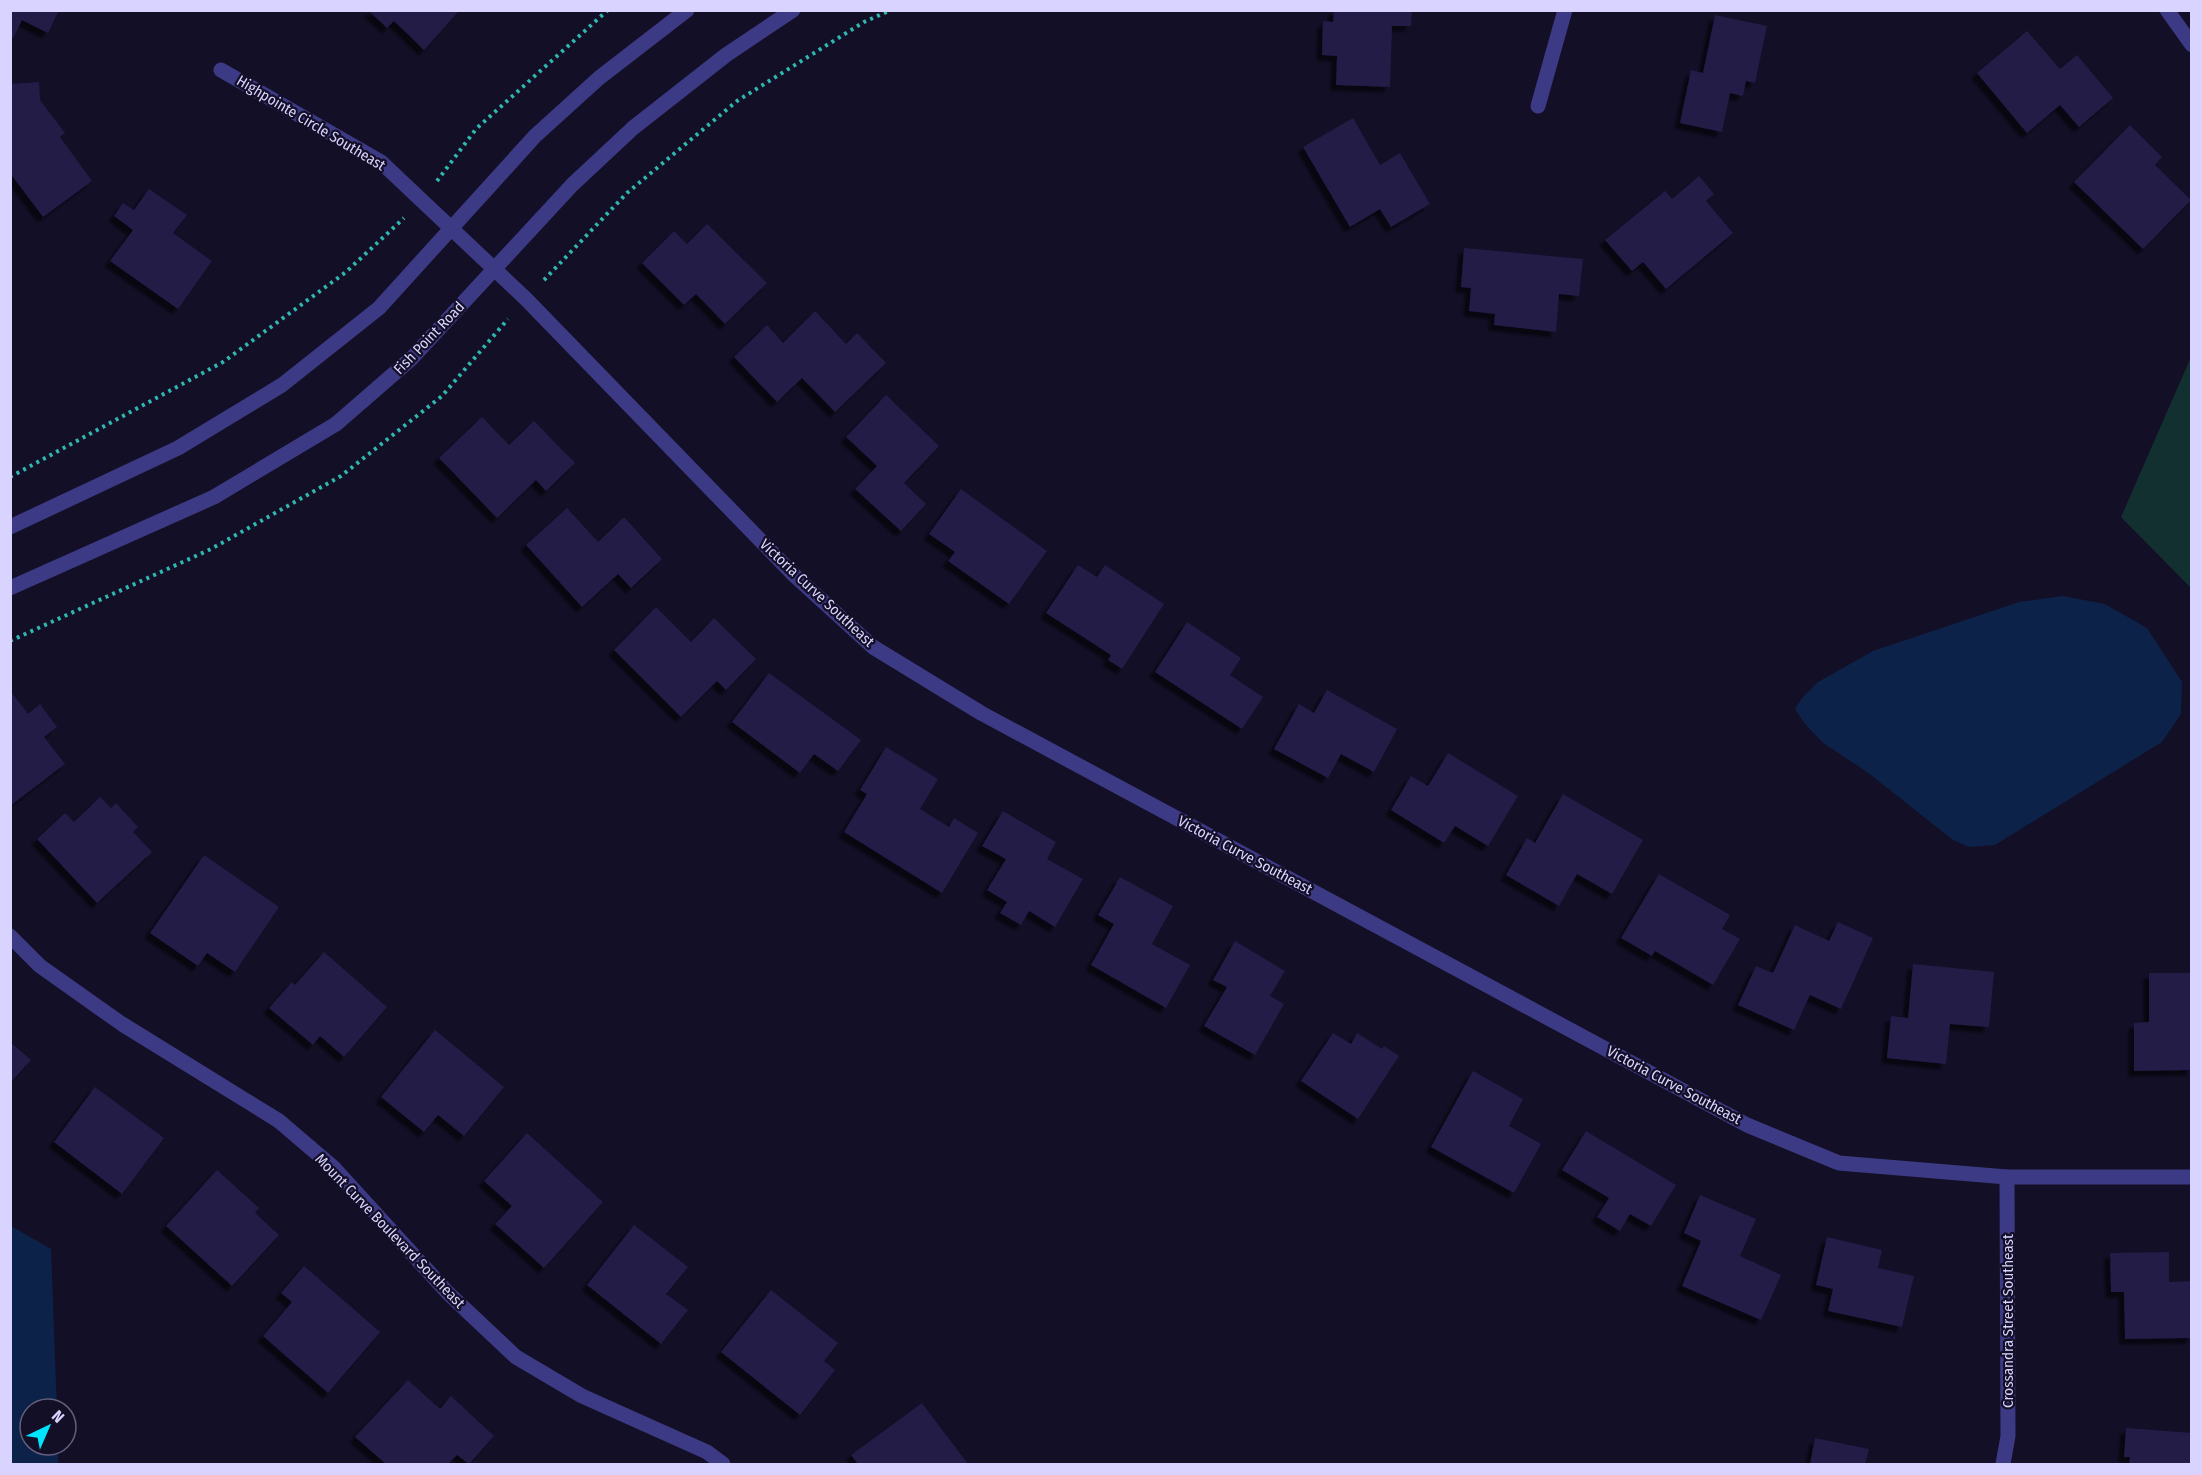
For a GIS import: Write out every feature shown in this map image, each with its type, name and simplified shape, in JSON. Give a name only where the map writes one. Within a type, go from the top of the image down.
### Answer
[{"type":"street","points":[[10,527],[178,448],[282,385],[379,308],[535,136],[599,78],[687,10]]},
{"type":"street","name":"Fish Point Road","points":[[10,588],[214,497],[336,424],[412,358],[572,185],[633,128],[726,55],[793,10]]},
{"type":"street","points":[[1538,106],[1566,10]]},
{"type":"street","points":[[2167,10],[2192,45]]},
{"type":"street","name":"Highpointe Circle Southeast","points":[[221,70],[381,162],[451,227]]},
{"type":"street","name":"Victoria Curve Southeast","points":[[451,227],[495,268],[794,575],[873,647],[981,713],[1747,1125],[1839,1163],[2007,1177],[2192,1177]]},
{"type":"street","name":"Mount Curve Boulevard Southeast","points":[[10,936],[40,966],[122,1024],[279,1121],[334,1168],[448,1293],[516,1357],[582,1396],[706,1452],[723,1464]]},
{"type":"street","name":"Crossandra Street Southeast","points":[[2003,1464],[2008,1436],[2007,1177]]},
{"type":"path","points":[[10,477],[223,362],[346,272],[423,201],[477,129],[608,10]]},
{"type":"green space","points":[[2191,357],[2191,588],[2121,517]]},
{"type":"water","points":[[2063,596],[2105,604],[2147,628],[2182,682],[2181,714],[2162,742],[1995,845],[1969,847],[1953,840],[1867,772],[1823,743],[1805,724],[1795,709],[1802,698],[1818,682],[1873,651],[2019,602]]},
{"type":"water","points":[[11,1226],[51,1249],[57,1397],[18,1397],[18,1457],[58,1457],[58,1464],[11,1464]]},
{"type":"building","points":[[10,10],[59,10],[48,33],[22,20],[13,38],[10,37]]},
{"type":"building","points":[[368,10],[460,10],[424,50],[394,21],[387,28]]},
{"type":"building","points":[[1334,10],[1412,10],[1411,26],[1392,26],[1390,87],[1336,85],[1337,56],[1322,55],[1323,21],[1333,22]]},
{"type":"building","points":[[1715,15],[1767,26],[1755,83],[1746,81],[1743,96],[1730,93],[1722,132],[1680,123],[1691,70],[1703,73]]},
{"type":"building","points":[[2027,31],[2060,69],[2077,55],[2113,98],[2079,127],[2060,105],[2027,133],[1977,73]]},
{"type":"building","points":[[39,82],[40,100],[65,133],[60,137],[92,181],[43,217],[10,173],[10,84]]},
{"type":"building","points":[[1353,118],[1380,165],[1400,153],[1430,204],[1391,227],[1380,209],[1350,227],[1303,147]]},
{"type":"building","points":[[2130,125],[2162,157],[2155,165],[2191,200],[2143,249],[2074,182]]},
{"type":"building","points":[[1699,176],[1714,194],[1706,201],[1733,233],[1666,289],[1643,262],[1632,271],[1605,240],[1665,191],[1672,199]]},
{"type":"building","points":[[149,189],[187,215],[173,233],[212,261],[178,309],[110,261],[133,230],[114,216],[123,203],[134,210]]},
{"type":"building","points":[[707,224],[767,283],[725,324],[696,294],[684,305],[642,263],[674,231],[687,244]]},
{"type":"building","points":[[1464,248],[1583,259],[1579,296],[1559,294],[1556,332],[1494,325],[1495,314],[1469,311],[1471,288],[1461,287]]},
{"type":"building","points":[[815,311],[846,344],[857,333],[886,363],[835,412],[802,378],[777,402],[734,357],[767,325],[783,343]]},
{"type":"building","points":[[886,395],[939,446],[904,483],[926,504],[901,531],[855,489],[877,466],[846,437]]},
{"type":"building","points":[[482,417],[509,445],[534,421],[575,463],[546,491],[536,480],[497,518],[439,458]]},
{"type":"building","points":[[961,489],[1047,551],[1009,604],[948,561],[955,552],[929,534]]},
{"type":"building","points":[[567,508],[598,542],[624,517],[662,559],[631,588],[618,574],[582,607],[526,545]]},
{"type":"building","points":[[1078,565],[1097,577],[1105,565],[1164,604],[1122,669],[1108,660],[1111,655],[1046,613]]},
{"type":"building","points":[[656,607],[691,642],[714,618],[756,659],[726,690],[717,681],[681,717],[614,650]]},
{"type":"building","points":[[1187,622],[1241,658],[1230,675],[1263,697],[1242,729],[1155,672]]},
{"type":"building","points":[[769,673],[861,740],[838,771],[814,754],[800,773],[732,722]]},
{"type":"building","points":[[1327,690],[1397,729],[1374,772],[1341,754],[1328,778],[1274,749],[1299,704],[1314,713]]},
{"type":"building","points":[[12,693],[28,714],[40,704],[57,727],[44,737],[65,764],[10,806],[10,694]]},
{"type":"building","points":[[886,747],[938,779],[920,809],[949,827],[954,818],[978,833],[942,893],[844,832],[867,794],[860,790]]},
{"type":"building","points":[[1448,753],[1518,796],[1488,846],[1455,826],[1444,843],[1391,810],[1411,776],[1428,786]]},
{"type":"building","points":[[1563,794],[1643,840],[1612,894],[1577,874],[1559,906],[1506,875],[1527,838],[1535,843]]},
{"type":"building","points":[[100,797],[111,808],[116,803],[138,827],[133,832],[152,852],[97,903],[37,839],[65,813],[74,822]]},
{"type":"building","points":[[1003,811],[1056,842],[1047,859],[1083,879],[1055,927],[1029,911],[1021,925],[1000,913],[1007,902],[987,890],[1006,859],[982,846]]},
{"type":"building","points":[[204,855],[279,907],[235,972],[207,953],[198,966],[150,933]]},
{"type":"building","points":[[1659,874],[1730,915],[1722,929],[1740,939],[1713,985],[1655,951],[1652,956],[1621,938]]},
{"type":"building","points":[[1120,877],[1173,906],[1152,944],[1190,965],[1166,1008],[1091,965],[1114,924],[1098,915]]},
{"type":"building","points":[[1838,922],[1873,938],[1841,1009],[1810,995],[1794,1030],[1738,1005],[1756,966],[1773,973],[1795,925],[1829,941]]},
{"type":"building","points":[[1235,941],[1285,971],[1270,996],[1284,1004],[1255,1055],[1204,1026],[1227,987],[1213,980]]},
{"type":"building","points":[[324,952],[387,1007],[344,1057],[320,1036],[313,1045],[269,1008],[292,982],[295,985]]},
{"type":"building","points":[[1913,964],[1994,972],[1989,1027],[1950,1024],[1946,1064],[1887,1058],[1891,1016],[1908,1018]]},
{"type":"building","points":[[2149,973],[2192,973],[2192,1070],[2134,1071],[2134,1023],[2149,1022]]},
{"type":"building","points":[[435,1030],[504,1087],[464,1136],[438,1115],[424,1132],[381,1097]]},
{"type":"building","points":[[1333,1033],[1351,1044],[1357,1033],[1382,1049],[1384,1046],[1399,1056],[1358,1119],[1301,1081]]},
{"type":"building","points":[[10,1042],[31,1060],[10,1083]]},
{"type":"building","points":[[1473,1071],[1523,1099],[1509,1126],[1541,1144],[1514,1193],[1431,1147]]},
{"type":"building","points":[[95,1087],[164,1138],[122,1194],[54,1142]]},
{"type":"building","points":[[1586,1131],[1676,1185],[1651,1226],[1630,1214],[1620,1231],[1597,1217],[1609,1198],[1562,1170]]},
{"type":"building","points":[[527,1133],[603,1202],[544,1268],[495,1224],[512,1206],[484,1181]]},
{"type":"building","points":[[217,1170],[259,1208],[255,1213],[279,1235],[232,1286],[166,1226]]},
{"type":"building","points":[[1700,1195],[1756,1219],[1740,1256],[1781,1275],[1761,1320],[1682,1286],[1701,1241],[1684,1233]]},
{"type":"building","points":[[634,1225],[688,1267],[666,1294],[688,1310],[661,1344],[587,1285]]},
{"type":"building","points":[[1827,1237],[1882,1250],[1878,1268],[1914,1276],[1902,1327],[1828,1311],[1833,1289],[1816,1285]]},
{"type":"building","points":[[2169,1252],[2169,1282],[2192,1281],[2192,1338],[2125,1339],[2124,1292],[2111,1292],[2110,1253]]},
{"type":"building","points":[[304,1266],[380,1332],[328,1393],[263,1336],[292,1302],[281,1293]]},
{"type":"building","points":[[771,1290],[838,1343],[824,1361],[835,1370],[800,1415],[721,1352]]},
{"type":"building","points":[[408,1380],[440,1409],[451,1396],[494,1436],[469,1464],[457,1455],[448,1464],[386,1464],[355,1437]]},
{"type":"building","points":[[922,1403],[968,1464],[858,1464],[851,1455]]},
{"type":"building","points":[[2126,1428],[2192,1433],[2192,1464],[2129,1464],[2130,1457],[2124,1457]]},
{"type":"building","points":[[1815,1438],[1869,1449],[1865,1464],[1810,1464]]}]
